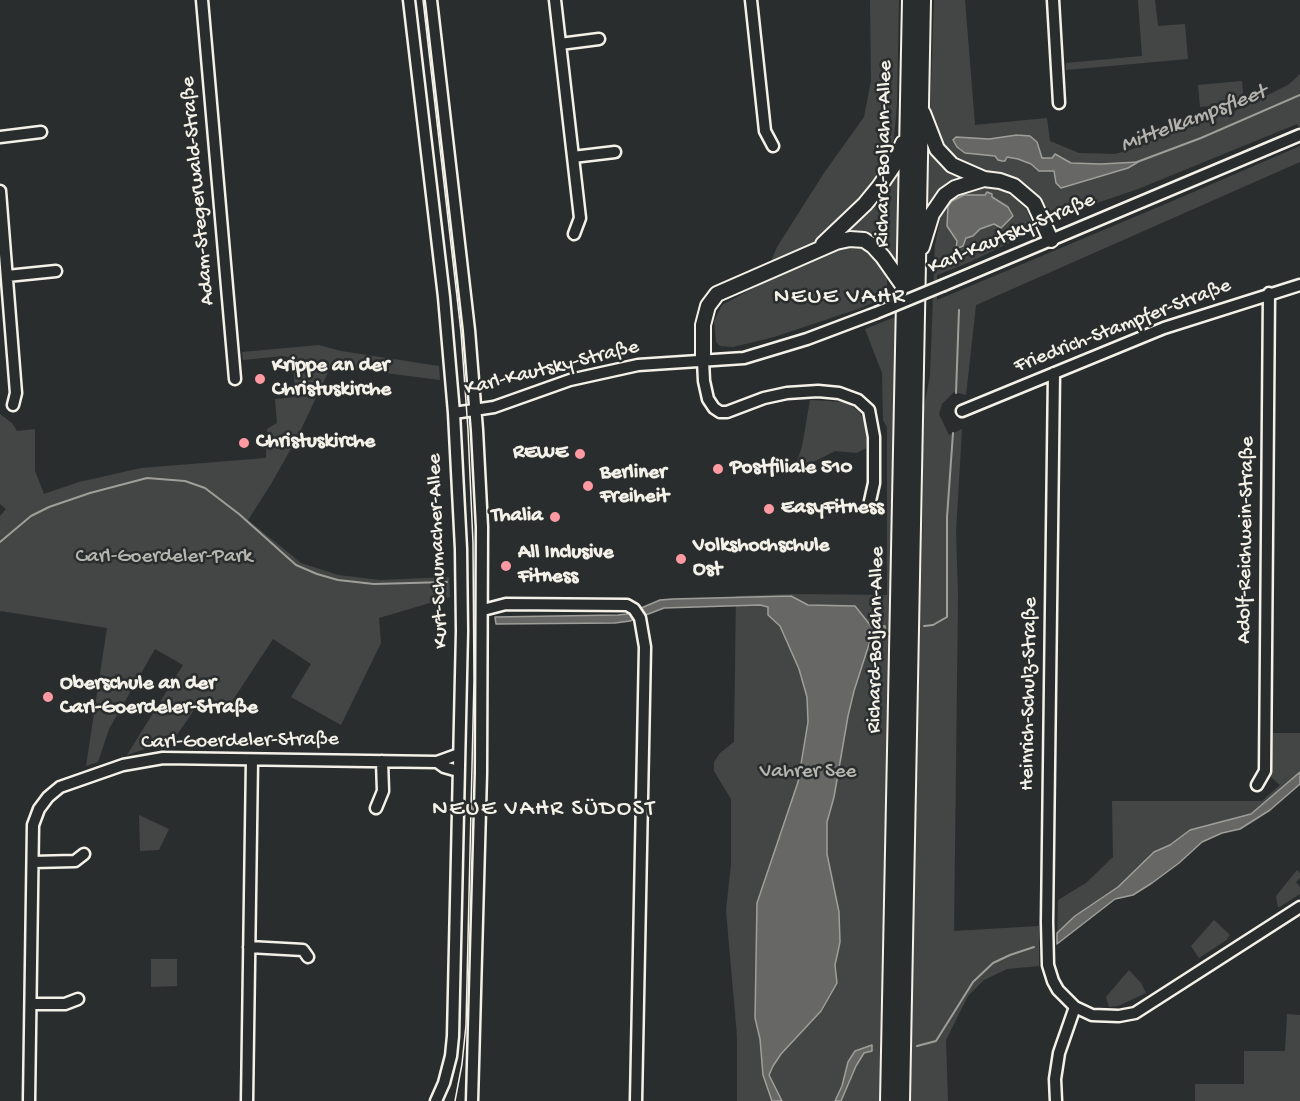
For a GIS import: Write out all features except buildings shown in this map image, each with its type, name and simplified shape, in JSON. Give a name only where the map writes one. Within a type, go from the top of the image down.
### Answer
[{"type":"main road","name":"Richard-Boljahn-Allee","points":[[888,1101],[910,0]]},
{"type":"main road","name":"Richard-Boljahn-Allee","points":[[902,1101],[923,0]]},
{"type":"main road","points":[[921,106],[934,143],[943,156],[952,165],[984,179],[1014,186],[1034,203],[1051,240]]},
{"type":"main road","points":[[812,252],[844,224],[879,187],[894,165],[906,136]]},
{"type":"main road","points":[[918,257],[932,214],[945,195],[955,188],[984,179]]},
{"type":"main road","points":[[703,360],[703,325],[708,306],[717,294],[836,242],[850,239],[864,240],[883,257],[904,287]]},
{"type":"street","name":"Adam-Stegerwald-Straße","points":[[202,0],[235,379]]},
{"type":"street","name":"Kurt-Schumacher-Allee","points":[[409,0],[439,244],[454,413],[462,631],[453,1036],[444,1083],[436,1101]]},
{"type":"street","name":"Kurt-Schumacher-Allee","points":[[431,0],[458,224],[475,411],[482,527],[481,773],[472,1101]]},
{"type":"street","points":[[555,0],[580,218],[574,234]]},
{"type":"street","points":[[751,0],[765,131],[773,146]]},
{"type":"street","points":[[1053,0],[1059,102]]},
{"type":"street","points":[[560,44],[598,39]]},
{"type":"street","points":[[0,137],[41,132]]},
{"type":"street","name":"Karl-Kautsky-Straße","points":[[454,413],[494,407],[570,380],[601,372],[648,364],[744,358],[807,339],[944,285],[1300,135]]},
{"type":"street","points":[[573,157],[615,152]]},
{"type":"street","points":[[0,191],[16,393],[13,405]]},
{"type":"street","points":[[7,276],[56,271]]},
{"type":"street","name":"Friedrich-Stampfer-Straße","points":[[962,411],[1164,328],[1300,285]]},
{"type":"street","name":"Adolf-Reichwein-Straße","points":[[1257,786],[1265,771],[1269,293]]},
{"type":"street","points":[[703,360],[708,399],[720,412],[727,412],[764,398],[787,393],[839,393],[858,400],[869,410],[874,437],[874,483],[870,501]]},
{"type":"street","name":"Heinrich-Schulz-Straße","points":[[1053,373],[1048,965],[1058,990],[1074,1007]]},
{"type":"street","points":[[483,597],[495,598],[506,604]]},
{"type":"street","points":[[483,610],[506,604],[627,604],[637,613],[645,647],[636,1101]]},
{"type":"street","name":"Carl-Goerdeler-Straße","points":[[29,1101],[33,825],[39,809],[60,787],[107,770],[145,760],[163,758],[437,762],[459,754]]},
{"type":"street","points":[[247,1101],[252,760]]},
{"type":"street","points":[[376,808],[383,790],[382,761]]},
{"type":"street","name":"Carl-Goerdeler-Straße","points":[[437,762],[444,767],[458,771]]},
{"type":"street","points":[[33,862],[75,861],[84,854]]},
{"type":"street","points":[[1056,1101],[1055,1079],[1059,1053],[1074,1007],[1092,1015],[1106,1017],[1135,1013],[1300,907]]},
{"type":"street","points":[[249,947],[303,950],[308,957]]},
{"type":"street","points":[[31,1004],[65,1004],[78,999]]},
{"type":"green space","points":[[870,0],[899,0],[897,105],[894,138],[885,164],[849,216],[807,248],[771,261],[777,247],[824,173],[864,117],[871,81]]},
{"type":"green space","points":[[934,0],[965,0],[975,125],[1047,118],[1050,141],[1079,153],[1115,154],[1133,149],[1192,123],[1233,112],[1288,85],[1300,74],[1300,128],[1297,124],[1138,189],[1076,210],[1048,212],[1032,190],[1014,178],[969,169],[947,156],[930,115]]},
{"type":"green space","points":[[1138,0],[1155,0],[1158,26],[1185,24],[1188,59],[1066,70],[1066,63],[1142,56]]},
{"type":"green space","points":[[1242,81],[1244,103],[1200,107],[1198,85]]},
{"type":"green space","points":[[925,135],[975,177],[925,219]]},
{"type":"green space","points":[[1300,146],[1300,162],[976,305],[966,395],[954,392],[942,404],[939,414],[949,435],[962,429],[956,532],[958,596],[954,931],[1039,926],[1039,966],[1007,969],[984,980],[968,996],[946,1040],[948,1101],[910,1101],[908,1087],[923,506],[923,411],[930,376],[935,245],[942,211],[952,195],[976,186],[989,186],[1015,198],[1026,209],[1032,223],[1031,227],[1009,243],[937,275],[937,300]]},
{"type":"green space","points":[[899,169],[900,269],[886,254],[843,235],[868,204],[892,182]]},
{"type":"green space","points":[[844,246],[871,249],[887,272],[887,297],[774,337],[733,347],[720,346],[716,342],[714,321],[722,305],[816,255]]},
{"type":"green space","name":"Vahrer See","points":[[895,317],[895,481],[881,1101],[737,1101],[737,1036],[726,910],[731,865],[731,799],[714,771],[714,762],[720,753],[734,742],[736,596],[887,595],[887,427],[883,420],[882,373],[865,329]]},
{"type":"green space","name":"Carl-Goerdeler-Park","points":[[319,345],[341,351],[439,366],[440,380],[331,366],[297,438],[248,520],[301,563],[338,575],[380,580],[449,577],[450,597],[379,618],[381,643],[341,725],[291,697],[311,664],[273,639],[227,709],[194,710],[172,742],[127,755],[183,665],[155,649],[109,729],[98,762],[86,766],[107,628],[0,612],[0,516],[6,509],[0,504],[0,414],[12,423],[17,431],[35,429],[35,471],[44,494],[79,482],[141,468],[266,458],[267,429],[277,423],[275,399],[296,397],[292,358],[283,356],[243,360],[242,352]]},
{"type":"green space","points":[[810,400],[843,402],[852,406],[860,413],[865,424],[866,448],[857,453],[835,451],[800,469],[797,461],[802,447]]},
{"type":"green space","points":[[1272,733],[1300,733],[1300,784],[1270,810],[1240,829],[1222,833],[1202,842],[1152,883],[1133,895],[1115,899],[1057,944],[1058,900],[1086,883],[1113,857],[1112,801],[1262,801],[1280,785],[1271,777]]},
{"type":"green space","points":[[139,815],[169,829],[159,850],[140,851]]},
{"type":"green space","points":[[1297,870],[1300,873],[1300,878],[1296,882],[1300,887],[1300,894],[1278,908],[1276,896]]},
{"type":"green space","points":[[1214,920],[1230,935],[1228,939],[1199,958],[1191,946]]},
{"type":"green space","points":[[151,959],[177,959],[177,986],[151,987]]},
{"type":"green space","points":[[1129,970],[1141,983],[1146,993],[1118,1006],[1109,1007],[1106,997]]},
{"type":"green space","points":[[1287,1014],[1300,1015],[1300,1101],[1195,1101],[1195,1084],[1244,1084],[1244,1051],[1285,1051]]},
{"type":"shaded area","points":[[1017,135],[1030,136],[1037,142],[1042,158],[1052,158],[1055,154],[1071,163],[1138,162],[1128,168],[1061,188],[1056,183],[1054,171],[1039,171],[1031,164],[1018,159],[1007,157],[1005,161],[1002,161],[995,156],[965,153],[957,147],[953,140],[956,137],[989,139]]},
{"type":"shaded area","points":[[987,192],[1008,207],[1013,216],[1001,228],[994,224],[980,229],[973,236],[966,238],[963,246],[956,249],[957,241],[947,226],[948,206],[952,201],[964,195],[985,195]]},
{"type":"shaded area","name":"Vahrer See","points":[[791,596],[808,605],[855,606],[871,626],[885,626],[885,631],[872,635],[854,691],[834,797],[827,822],[827,854],[839,912],[840,942],[835,965],[837,983],[821,1011],[781,1054],[773,1066],[769,1075],[782,1101],[772,1101],[763,1075],[760,1039],[755,1018],[757,903],[798,782],[808,722],[807,697],[799,669],[780,626],[768,615],[768,607],[760,605],[664,608],[630,621],[615,623],[496,624],[495,617],[618,615],[627,614],[660,600]]},
{"type":"shaded area","points":[[1300,772],[1300,784],[1270,810],[1240,829],[1222,833],[1202,842],[1152,883],[1133,895],[1115,899],[1057,944],[1057,933],[1075,916],[1118,887],[1154,852],[1170,845],[1190,830],[1251,814]]},
{"type":"shaded area","points":[[872,1045],[872,1051],[864,1053],[856,1066],[841,1101],[835,1101],[842,1086],[848,1062],[855,1051]]},
{"type":"waterway","name":"Mittelkampsfleet","points":[[1137,162],[1201,138],[1300,95]]},
{"type":"waterway","name":"Mittelkampsfleet","points":[[956,393],[959,310]]},
{"type":"waterway","name":"Mittelkampsfleet","points":[[924,626],[933,625],[947,617],[947,517],[953,433]]},
{"type":"waterway","name":"Mittelkampsfleet","points":[[0,542],[31,516],[49,507],[90,493],[147,478],[185,481],[205,488],[239,514],[296,565],[317,574],[338,580],[374,584],[447,582]]},
{"type":"waterway","points":[[917,1046],[936,1041],[973,982],[993,963],[1034,947]]},
{"type":"tram line","points":[[423,0],[461,332],[473,543],[474,680],[466,1025],[455,1101]]},
{"type":"place","name":"Krippe an der Christuskirche","points":[[260,379]]},
{"type":"place","name":"Christuskirche","points":[[244,443]]},
{"type":"place","name":"REWE","points":[[580,454]]},
{"type":"place","name":"Postfiliale 510","points":[[718,469]]},
{"type":"place","name":"Berliner Freiheit","points":[[588,486]]},
{"type":"place","name":"EasyFitness","points":[[769,509]]},
{"type":"place","name":"Thalia","points":[[555,517]]},
{"type":"place","name":"Volkshochschule Ost","points":[[681,559]]},
{"type":"place","name":"All Inclusive Fitness","points":[[506,566]]},
{"type":"place","name":"Oberschule an der Carl-Goerdeler-Straße","points":[[48,697]]},
{"type":"district","name":"NEUE VAHR","points":[[840,298]]},
{"type":"district","name":"NEUE VAHR SÜDOST","points":[[544,810]]}]
